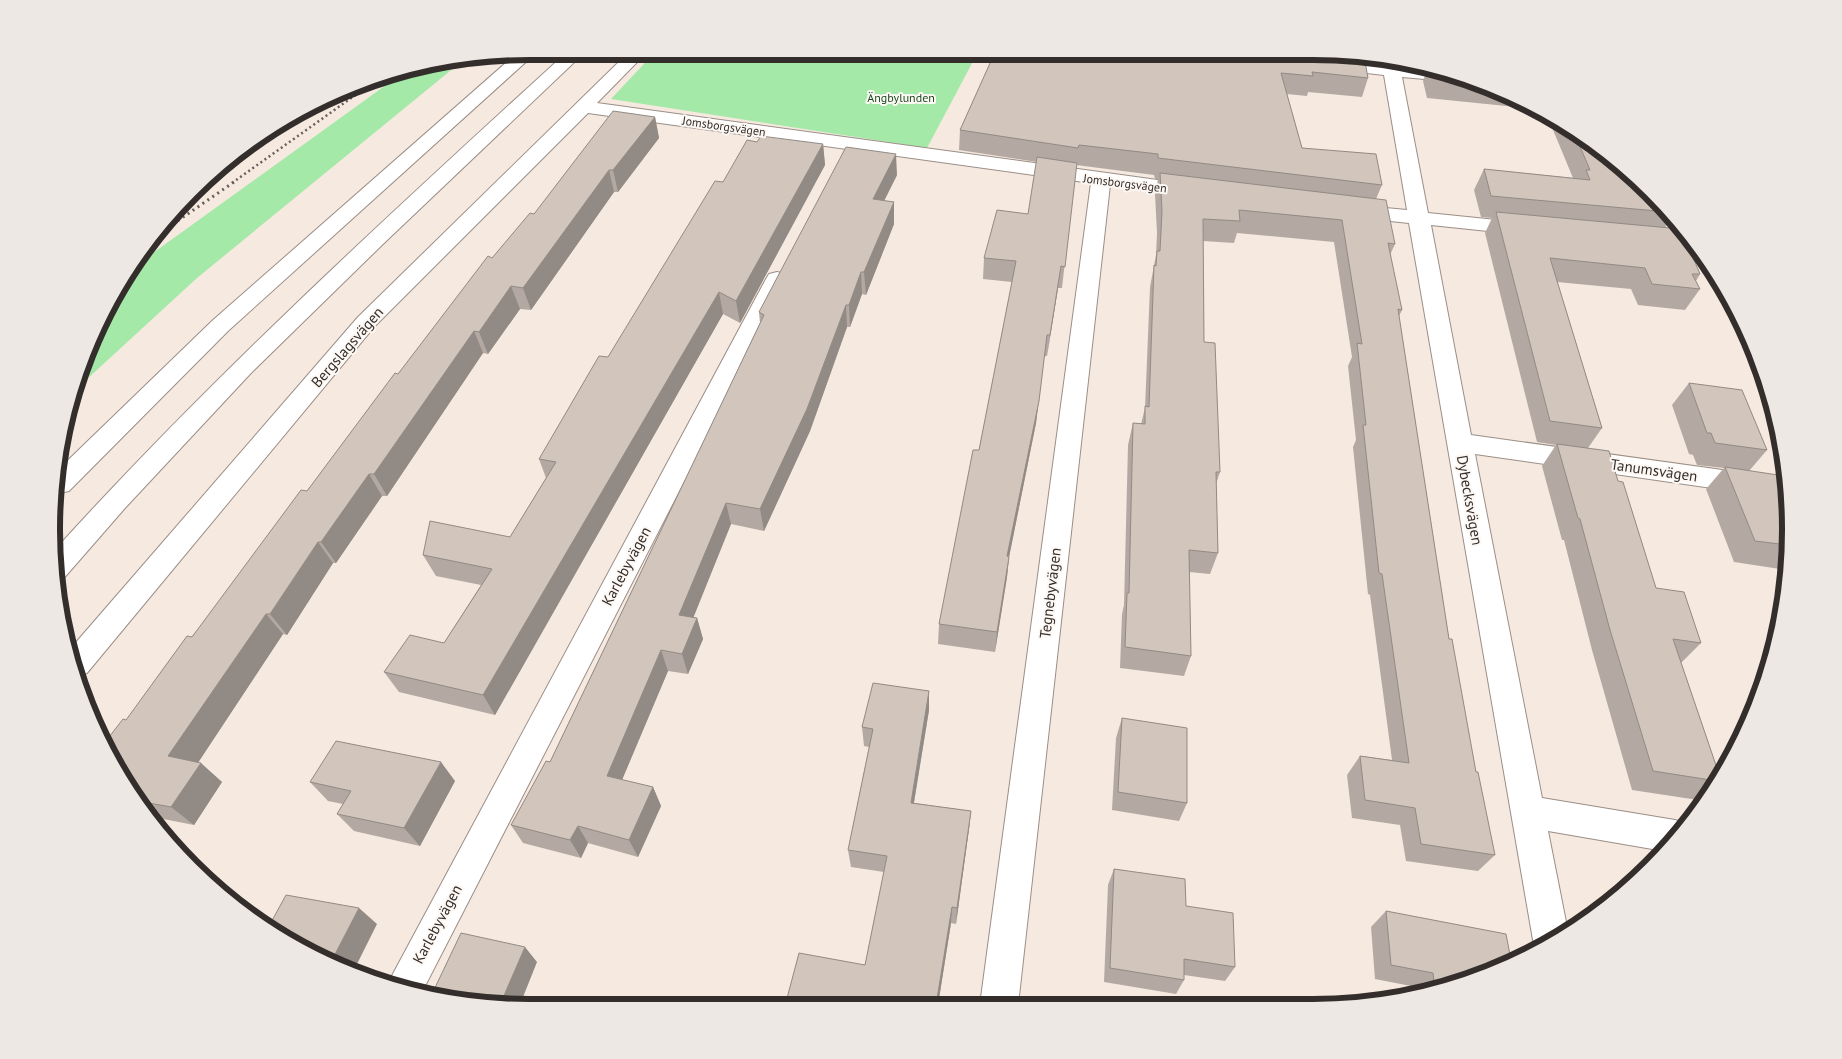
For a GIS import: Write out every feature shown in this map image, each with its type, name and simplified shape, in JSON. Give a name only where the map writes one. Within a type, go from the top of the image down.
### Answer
[{"type":"street","points":[[63,481],[220,326],[519,60]]},
{"type":"street","points":[[61,562],[166,447],[264,346],[568,60]]},
{"type":"street","name":"Bergslagsvägen","points":[[79,661],[366,322],[631,60]]},
{"type":"street","points":[[1314,63],[1378,65]]},
{"type":"street","name":"Dybecksvägen","points":[[1391,67],[1551,934]]},
{"type":"street","name":"Jomsborgsvägen","points":[[585,107],[1101,180],[1217,194]]},
{"type":"street","points":[[835,170],[848,143]]},
{"type":"street","name":"Tegnebyvägen","points":[[1000,999],[1101,180]]},
{"type":"street","points":[[1332,208],[1548,232]]},
{"type":"street","points":[[1628,240],[1686,246]]},
{"type":"street","name":"Karlebyvägen","points":[[407,983],[788,258]]},
{"type":"street","name":"Tanumsvägen","points":[[1460,443],[1780,488]]},
{"type":"street","points":[[1528,812],[1668,835]]},
{"type":"green space","name":"Ängbylunden","points":[[648,60],[974,60],[927,148],[611,99]]},
{"type":"green space","points":[[456,66],[197,278],[84,382],[108,322],[148,257],[391,81]]},
{"type":"building","points":[[991,60],[1312,60],[1365,63],[1368,78],[1312,72],[1313,76],[1281,73],[1302,148],[1376,154],[1382,185],[1158,158],[1158,154],[1079,145],[1078,148],[960,130]]},
{"type":"building","points":[[613,111],[655,117],[613,170],[609,170],[523,288],[511,286],[479,332],[474,331],[374,474],[369,474],[321,542],[318,542],[270,614],[266,614],[168,756],[201,763],[171,807],[148,803],[108,738],[123,719],[126,720],[187,636],[192,637],[301,490],[307,491],[395,373],[398,374],[488,256],[492,258],[530,213],[534,214]]},
{"type":"building","points":[[761,136],[823,144],[736,301],[719,292],[483,695],[384,672],[410,635],[444,643],[492,569],[423,555],[430,521],[510,537],[556,462],[539,459],[599,356],[608,357],[715,181],[723,182],[747,140],[757,142]]},
{"type":"building","points":[[1579,143],[1622,177],[1656,211],[1491,196],[1484,169],[1590,180],[1586,170],[1590,170]]},
{"type":"building","points":[[846,147],[896,154],[873,199],[894,202],[864,272],[861,272],[849,305],[846,305],[807,409],[760,509],[726,503],[679,615],[697,618],[682,654],[661,650],[607,776],[653,787],[629,840],[578,826],[570,840],[511,825],[546,761],[550,762],[764,315],[759,312]]},
{"type":"building","points":[[1037,157],[1077,163],[1065,267],[1061,266],[1050,335],[1047,335],[1039,401],[1007,556],[1009,557],[997,632],[939,624],[973,450],[979,450],[1016,261],[984,258],[997,210],[1028,214]]},
{"type":"building","points":[[1160,173],[1386,200],[1395,244],[1388,243],[1402,310],[1398,309],[1449,639],[1452,639],[1476,772],[1478,772],[1495,855],[1421,844],[1415,808],[1365,800],[1360,756],[1409,763],[1382,574],[1379,573],[1363,425],[1366,425],[1357,343],[1362,344],[1342,220],[1239,210],[1240,221],[1203,219],[1204,342],[1215,343],[1220,472],[1216,472],[1218,553],[1189,550],[1191,656],[1125,647],[1127,593],[1129,593],[1133,423],[1145,424],[1145,406],[1149,407],[1154,265],[1156,266],[1157,251],[1160,251],[1162,211]]},
{"type":"building","points":[[1496,212],[1672,228],[1691,252],[1700,274],[1692,274],[1700,289],[1652,284],[1645,268],[1550,258],[1602,428],[1550,421]]},
{"type":"building","points":[[1689,383],[1742,390],[1767,450],[1715,443],[1711,433],[1707,433]]},
{"type":"building","points":[[1557,444],[1609,451],[1618,481],[1623,482],[1656,588],[1684,592],[1701,643],[1673,639],[1717,768],[1709,780],[1653,771],[1610,630],[1580,519],[1578,518]]},
{"type":"building","points":[[1725,467],[1778,475],[1779,477],[1782,544],[1755,541]]},
{"type":"building","points":[[873,683],[929,691],[911,803],[971,811],[957,908],[952,907],[937,999],[787,999],[799,953],[865,965],[887,856],[848,850],[873,729],[862,727]]},
{"type":"building","points":[[1122,718],[1187,728],[1187,803],[1118,792]]},
{"type":"building","points":[[336,741],[441,762],[404,828],[337,814],[351,791],[310,782]]},
{"type":"building","points":[[1114,869],[1185,879],[1186,906],[1233,913],[1235,967],[1184,959],[1184,980],[1110,968]]},
{"type":"building","points":[[286,895],[359,908],[334,956],[271,922]]},
{"type":"building","points":[[1386,911],[1506,934],[1510,955],[1434,983],[1433,973],[1391,965]]},
{"type":"building","points":[[461,933],[525,947],[503,998],[434,989]]},
{"type":"railway","points":[[232,183],[358,93]]},
{"type":"railway","points":[[174,223],[234,182]]}]
